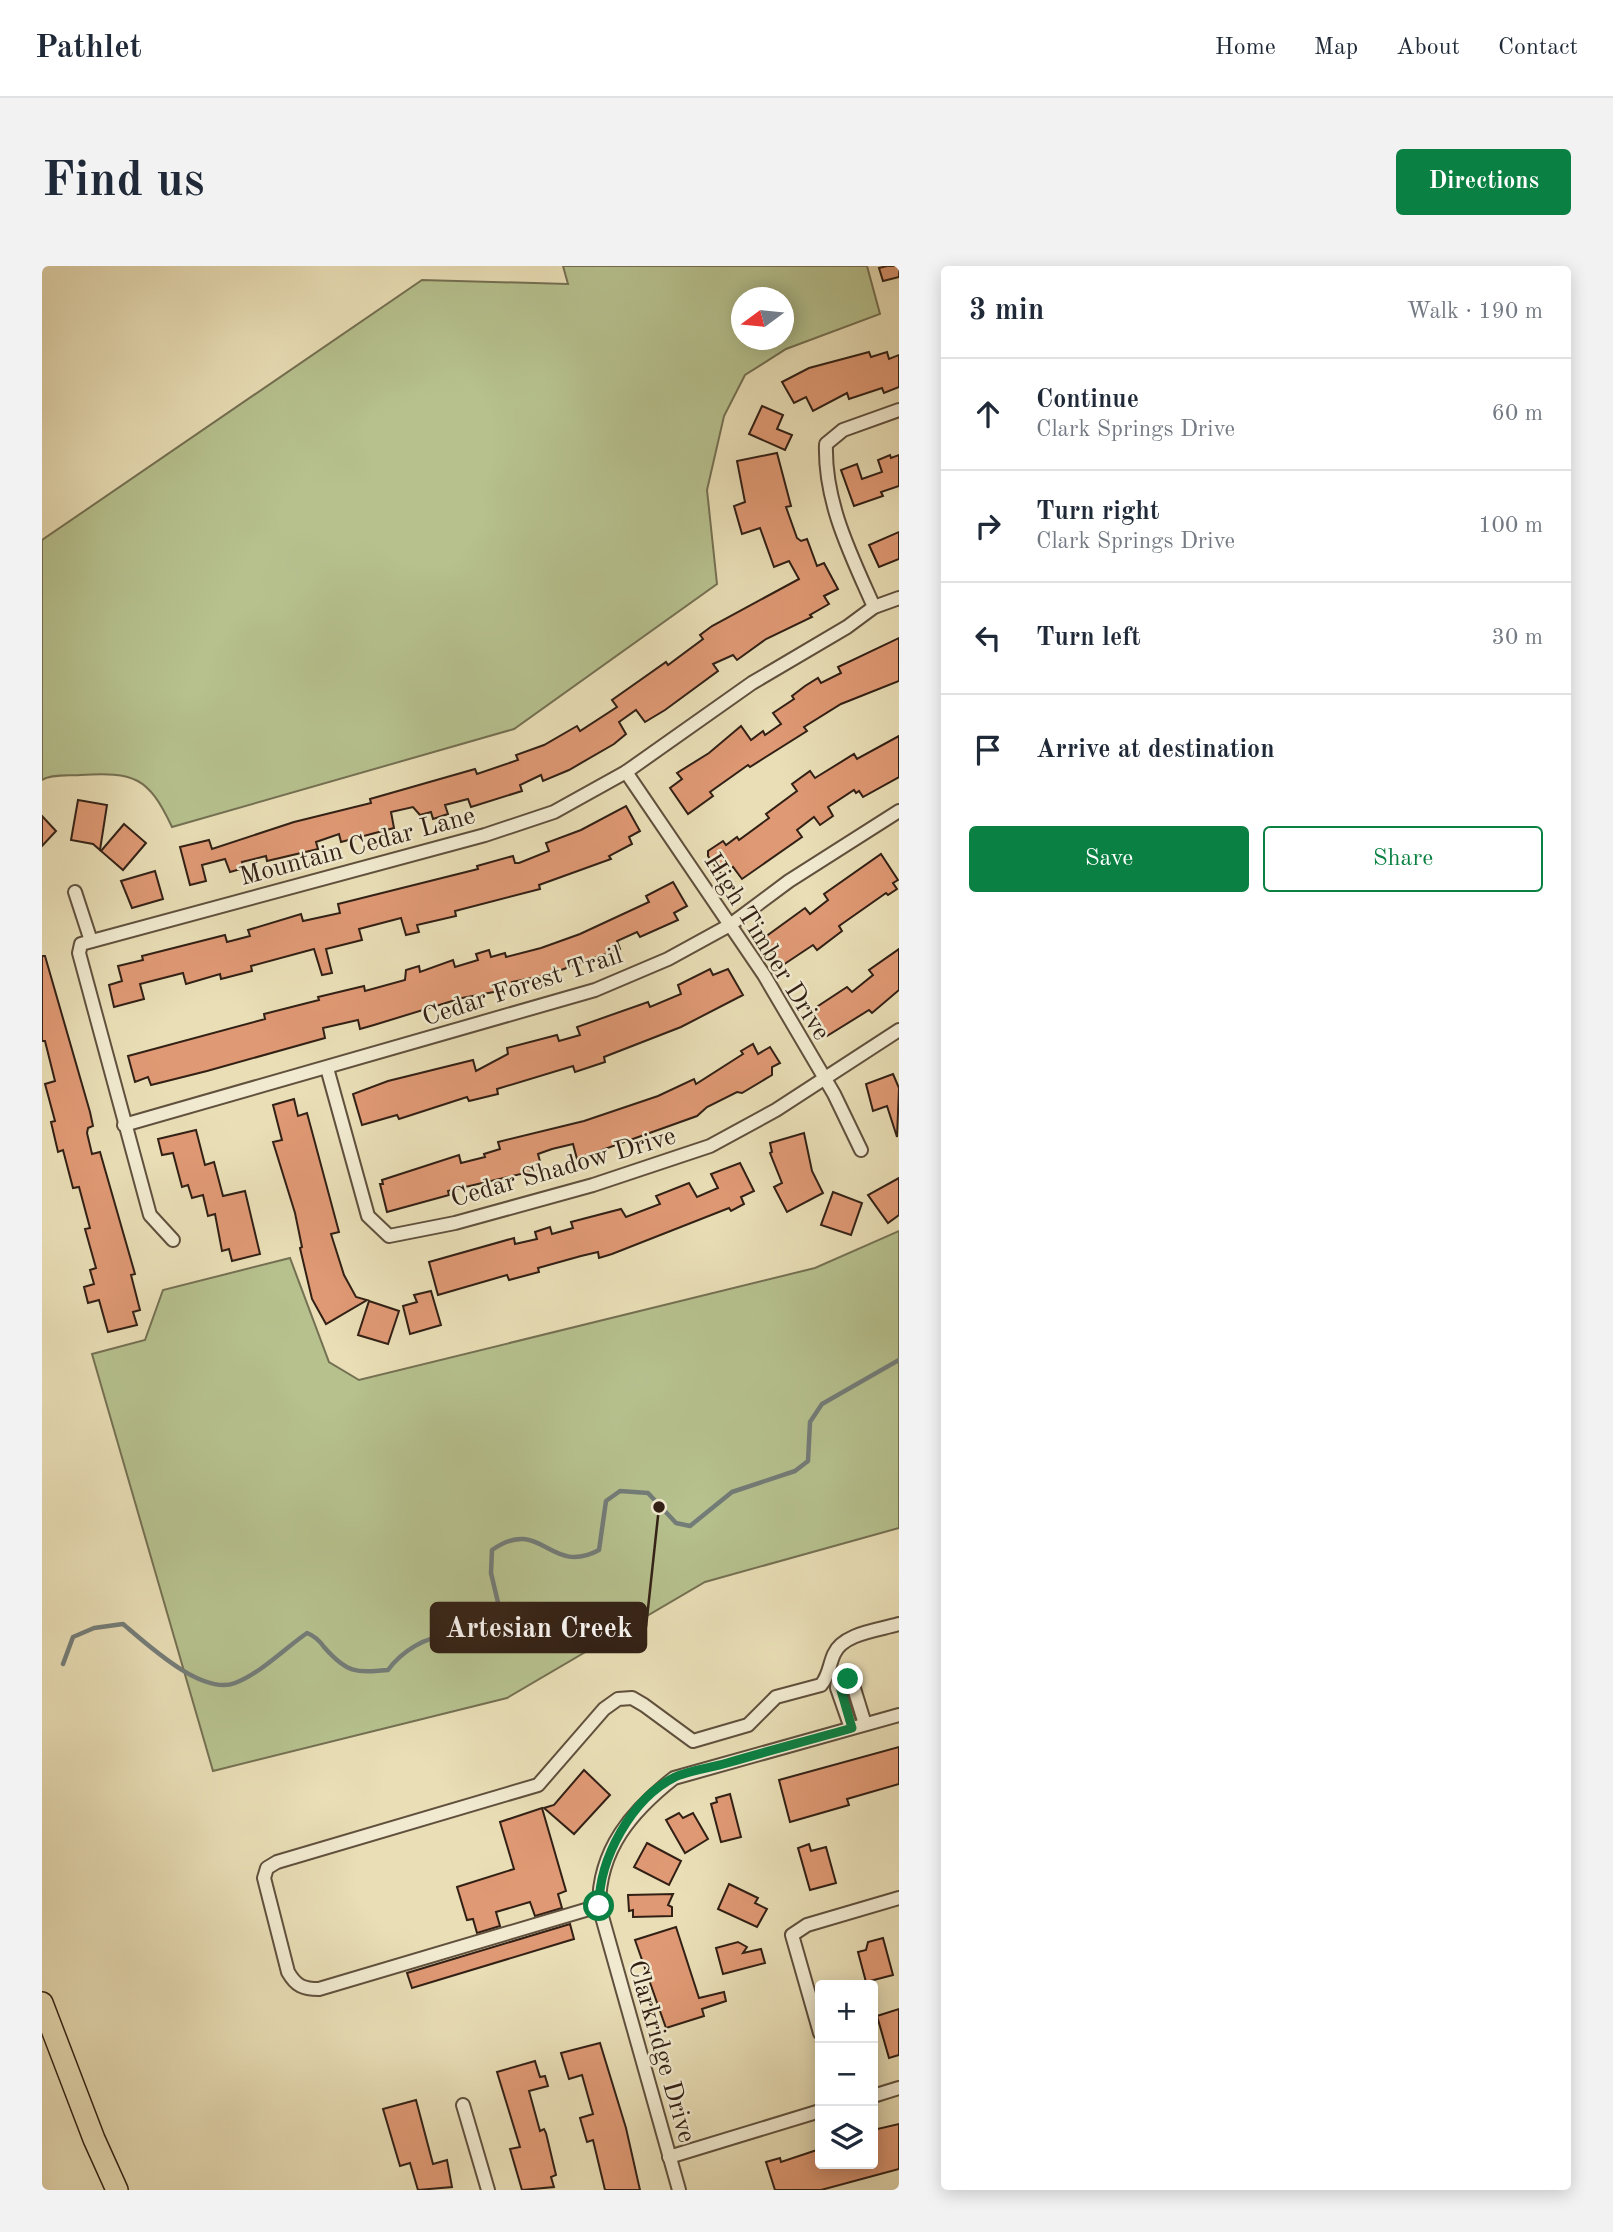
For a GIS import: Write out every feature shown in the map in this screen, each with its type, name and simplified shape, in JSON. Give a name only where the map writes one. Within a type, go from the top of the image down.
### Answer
[{"type":"highway","points":[[42,2003],[94,2139],[117,2190]]},
{"type":"street","points":[[874,607],[840,527],[825,471],[826,444],[843,429],[899,410]]},
{"type":"street","name":"Mountain Cedar Lane","points":[[90,941],[485,835],[554,812],[626,772],[752,683],[847,627],[874,607],[899,598]]},
{"type":"street","name":"High Timber Drive","points":[[626,772],[764,975],[824,1079],[860,1150]]},
{"type":"street","name":"Cedar Forest Trail","points":[[124,1125],[595,990],[668,959],[730,925],[789,881],[899,811]]},
{"type":"street","points":[[75,892],[90,941],[81,944],[79,953],[124,1125],[150,1215],[173,1240]]},
{"type":"street","name":"Cedar Shadow Drive","points":[[327,1068],[368,1216],[389,1236],[455,1223],[593,1185],[710,1146],[824,1079],[899,1030]]},
{"type":"street","points":[[852,1728],[833,1677],[834,1653],[842,1643],[899,1624]]},
{"type":"street","points":[[865,1724],[852,1682],[833,1677],[816,1688],[776,1698],[748,1725],[698,1741],[688,1739],[632,1698],[618,1699],[604,1709],[538,1785],[276,1862],[267,1868],[264,1878],[288,1972],[294,1983],[304,1989],[319,1989],[599,1906],[599,1887],[605,1865],[620,1830],[646,1801],[674,1778],[852,1728],[899,1714]]},
{"type":"street","points":[[815,2016],[792,1935],[807,1924],[899,1898]]},
{"type":"street","name":"Clarkridge Drive","points":[[599,1906],[679,2190]]},
{"type":"street","points":[[878,2094],[899,2088]]},
{"type":"street","points":[[463,2105],[488,2190]]},
{"type":"street","points":[[670,2157],[815,2113]]},
{"type":"green space","points":[[563,266],[867,266],[880,314],[794,346],[794,287],[731,287],[731,350],[784,350],[745,375],[724,416],[707,490],[717,584],[514,729],[172,827],[147,787],[127,777],[98,774],[50,777],[42,780],[42,540],[422,280],[568,284]]},
{"type":"green space","points":[[899,1231],[899,1528],[705,1582],[507,1698],[213,1771],[92,1354],[145,1340],[163,1290],[290,1258],[329,1362],[359,1380],[815,1268]]},
{"type":"building","points":[[899,266],[899,277],[883,281],[879,268]]},
{"type":"building","points":[[869,352],[871,357],[887,352],[889,359],[899,355],[899,387],[884,393],[882,388],[849,399],[847,393],[813,411],[806,397],[794,403],[782,382],[809,368]]},
{"type":"building","points":[[762,406],[783,415],[777,429],[792,435],[785,450],[749,434]]},
{"type":"building","points":[[777,453],[791,506],[786,507],[797,538],[801,541],[807,539],[817,566],[824,563],[838,589],[824,596],[829,604],[810,615],[812,617],[766,639],[737,660],[733,655],[713,664],[718,671],[645,722],[636,710],[619,722],[626,734],[614,744],[569,770],[543,781],[541,775],[520,785],[522,791],[471,807],[468,799],[445,805],[448,814],[433,819],[431,812],[420,815],[413,807],[391,812],[394,828],[341,842],[339,834],[316,842],[318,849],[267,861],[266,856],[242,862],[244,868],[230,872],[225,859],[202,865],[206,881],[190,885],[180,847],[209,840],[212,849],[294,822],[371,803],[370,799],[475,769],[477,774],[518,760],[516,755],[544,745],[577,726],[580,731],[617,707],[612,700],[666,662],[668,665],[703,639],[700,635],[712,626],[799,579],[789,561],[774,567],[760,528],[742,534],[734,506],[745,502],[737,461]]},
{"type":"building","points":[[890,455],[891,458],[899,455],[899,486],[881,492],[883,496],[854,506],[841,470],[857,464],[862,479],[882,472],[878,460]]},
{"type":"building","points":[[899,532],[899,559],[879,567],[869,545]]},
{"type":"building","points":[[899,638],[899,681],[841,704],[804,727],[807,731],[750,767],[748,765],[710,792],[713,796],[688,814],[670,788],[682,779],[677,773],[709,753],[741,726],[751,740],[763,731],[765,735],[781,724],[773,713],[794,699],[792,696],[805,686],[818,678],[821,683],[841,673],[838,667]]},
{"type":"building","points":[[899,736],[899,777],[863,797],[859,791],[856,793],[854,790],[828,807],[833,816],[820,825],[814,817],[797,830],[802,837],[742,879],[733,867],[722,875],[708,856],[708,851],[723,841],[726,845],[737,837],[739,840],[769,818],[766,814],[797,791],[792,784],[810,771],[815,778],[854,754],[857,759]]},
{"type":"building","points":[[78,800],[107,805],[100,850],[93,844],[71,840]]},
{"type":"building","points":[[626,806],[640,831],[629,837],[632,844],[609,856],[611,859],[539,885],[540,889],[455,911],[456,916],[417,925],[419,932],[406,935],[401,918],[359,929],[362,940],[326,949],[332,973],[322,975],[314,949],[251,966],[252,971],[221,979],[220,974],[186,984],[183,973],[140,984],[144,999],[114,1007],[109,985],[122,981],[118,966],[143,960],[142,956],[225,935],[227,942],[250,936],[248,930],[301,914],[303,921],[340,913],[338,904],[478,869],[477,866],[513,856],[515,863],[519,863],[549,851],[546,843],[581,830]]},
{"type":"building","points":[[42,816],[56,831],[42,846]]},
{"type":"building","points":[[124,824],[146,843],[123,870],[101,851]]},
{"type":"building","points":[[881,854],[898,880],[893,883],[897,889],[888,895],[886,893],[839,926],[842,931],[817,950],[813,945],[780,967],[761,940],[805,908],[810,914],[828,900],[824,894]]},
{"type":"building","points":[[155,871],[163,899],[132,908],[121,881]]},
{"type":"building","points":[[673,882],[687,906],[674,913],[678,920],[640,937],[637,932],[617,941],[620,949],[547,975],[512,982],[513,985],[499,991],[462,998],[360,1029],[358,1020],[323,1028],[325,1038],[151,1085],[148,1077],[135,1082],[128,1056],[265,1019],[264,1014],[319,1000],[318,997],[364,986],[365,991],[405,980],[406,970],[419,966],[420,972],[453,960],[455,967],[478,960],[476,954],[489,950],[491,957],[505,953],[506,957],[541,948],[580,934],[649,902],[646,896]]},
{"type":"building","points":[[899,949],[899,990],[872,1013],[869,1010],[827,1036],[809,1012],[847,987],[852,992],[873,975],[869,970]]},
{"type":"building","points":[[42,956],[45,956],[90,1112],[93,1126],[88,1128],[87,1133],[92,1154],[100,1152],[135,1274],[131,1275],[140,1310],[133,1312],[137,1325],[108,1332],[99,1300],[88,1303],[84,1287],[94,1284],[90,1270],[96,1268],[85,1229],[90,1228],[79,1187],[73,1188],[63,1150],[58,1152],[51,1122],[55,1121],[45,1084],[55,1081],[45,1041],[42,1041]]},
{"type":"building","points":[[710,969],[713,975],[728,969],[743,995],[681,1027],[604,1057],[605,1062],[575,1072],[573,1066],[497,1089],[498,1094],[469,1101],[467,1097],[399,1119],[397,1115],[362,1125],[353,1094],[388,1081],[473,1060],[476,1071],[508,1054],[507,1048],[557,1035],[559,1041],[580,1035],[577,1027],[648,1002],[650,1007],[681,994],[678,985]]},
{"type":"building","points":[[753,1044],[758,1054],[770,1047],[780,1063],[772,1067],[772,1075],[742,1093],[737,1092],[707,1107],[697,1116],[577,1159],[573,1144],[552,1149],[538,1154],[542,1169],[448,1191],[449,1195],[387,1212],[380,1184],[383,1184],[382,1180],[459,1155],[461,1163],[485,1157],[484,1154],[500,1149],[498,1142],[584,1121],[658,1096],[694,1079],[696,1084],[743,1054],[741,1051]]},
{"type":"building","points":[[893,1074],[899,1088],[897,1137],[887,1106],[873,1111],[866,1084]]},
{"type":"building","points":[[294,1099],[298,1116],[307,1113],[339,1232],[331,1234],[344,1275],[356,1297],[367,1300],[326,1324],[312,1299],[295,1213],[273,1142],[282,1140],[273,1105]]},
{"type":"building","points":[[196,1130],[205,1165],[214,1162],[223,1196],[245,1191],[260,1254],[232,1261],[229,1249],[222,1251],[215,1214],[208,1216],[203,1195],[192,1198],[188,1185],[182,1187],[173,1153],[162,1155],[158,1139]]},
{"type":"building","points":[[804,1133],[812,1171],[823,1193],[787,1212],[774,1187],[782,1183],[770,1153],[770,1143]]},
{"type":"building","points":[[740,1163],[754,1191],[741,1197],[744,1204],[731,1211],[729,1208],[599,1258],[598,1252],[538,1268],[539,1272],[509,1280],[507,1275],[438,1295],[429,1262],[514,1238],[515,1244],[537,1239],[535,1232],[550,1227],[552,1234],[573,1228],[571,1222],[621,1209],[626,1217],[660,1204],[656,1196],[689,1183],[697,1197],[718,1188],[711,1174]]},
{"type":"building","points":[[899,1178],[899,1215],[888,1223],[868,1195]]},
{"type":"building","points":[[833,1192],[862,1203],[851,1235],[821,1225]]},
{"type":"building","points":[[431,1291],[441,1325],[410,1334],[403,1306],[417,1302],[414,1295]]},
{"type":"building","points":[[369,1301],[399,1311],[388,1344],[358,1335]]},
{"type":"building","points":[[899,1747],[899,1784],[847,1799],[849,1805],[790,1822],[779,1780]]},
{"type":"building","points":[[584,1770],[610,1795],[574,1834],[544,1808],[554,1805]]},
{"type":"building","points":[[730,1794],[741,1837],[721,1842],[711,1804],[717,1802],[716,1798]]},
{"type":"building","points":[[542,1808],[566,1891],[558,1894],[562,1908],[535,1916],[530,1902],[496,1912],[500,1926],[477,1933],[473,1919],[467,1920],[457,1887],[514,1869],[500,1822]]},
{"type":"building","points":[[679,1813],[683,1818],[693,1813],[708,1839],[685,1853],[666,1820]]},
{"type":"building","points":[[647,1843],[681,1861],[669,1885],[634,1867]]},
{"type":"building","points":[[809,1844],[811,1851],[826,1847],[836,1883],[810,1890],[798,1848]]},
{"type":"building","points":[[729,1884],[758,1898],[755,1903],[767,1909],[757,1927],[718,1909]]},
{"type":"building","points":[[673,1894],[668,1905],[672,1907],[672,1916],[633,1917],[633,1910],[629,1911],[628,1895]]},
{"type":"building","points":[[570,1924],[574,1939],[412,1988],[407,1973]]},
{"type":"building","points":[[676,1927],[699,1998],[724,1992],[726,2001],[702,2009],[704,2016],[666,2028],[635,1940]]},
{"type":"building","points":[[883,1938],[893,1975],[865,1980],[858,1952],[866,1950],[868,1942]]},
{"type":"building","points":[[738,1942],[747,1947],[743,1953],[761,1949],[765,1963],[723,1974],[716,1948]]},
{"type":"building","points":[[899,2009],[899,2055],[889,2058],[878,2016]]},
{"type":"building","points":[[600,2043],[626,2128],[640,2190],[605,2190],[593,2140],[587,2142],[580,2118],[593,2114],[582,2075],[569,2079],[561,2053]]},
{"type":"building","points":[[535,2061],[540,2077],[545,2076],[548,2086],[529,2091],[540,2131],[544,2129],[546,2133],[556,2175],[551,2177],[554,2187],[522,2190],[510,2149],[520,2147],[497,2072]]},
{"type":"building","points":[[416,2100],[433,2164],[447,2160],[452,2187],[418,2190],[410,2163],[400,2166],[383,2109]]},
{"type":"building","points":[[899,2124],[899,2169],[821,2190],[775,2190],[766,2162],[780,2158],[781,2162],[815,2151],[815,2169],[878,2169],[878,2129]]},
{"type":"waterway","points":[[63,1664],[73,1637],[94,1628],[123,1624],[176,1666],[207,1682],[222,1685],[245,1679],[307,1633],[317,1638],[339,1662],[352,1669],[388,1670],[407,1651],[423,1642],[440,1636],[477,1632],[492,1621],[500,1611],[491,1573],[492,1550],[509,1541],[523,1539],[568,1556],[582,1556],[599,1550],[606,1501],[620,1491],[648,1493],[676,1523],[690,1526],[732,1492],[795,1471],[808,1461],[810,1422],[822,1404],[899,1360]]},
{"type":"place","name":"Artesian Creek","points":[[659,1507]]},
{"type":"route","points":[[599,1906],[599,1887],[605,1865],[620,1830],[646,1801],[674,1778],[852,1728],[838,1688],[838,1680],[848,1679]]}]
